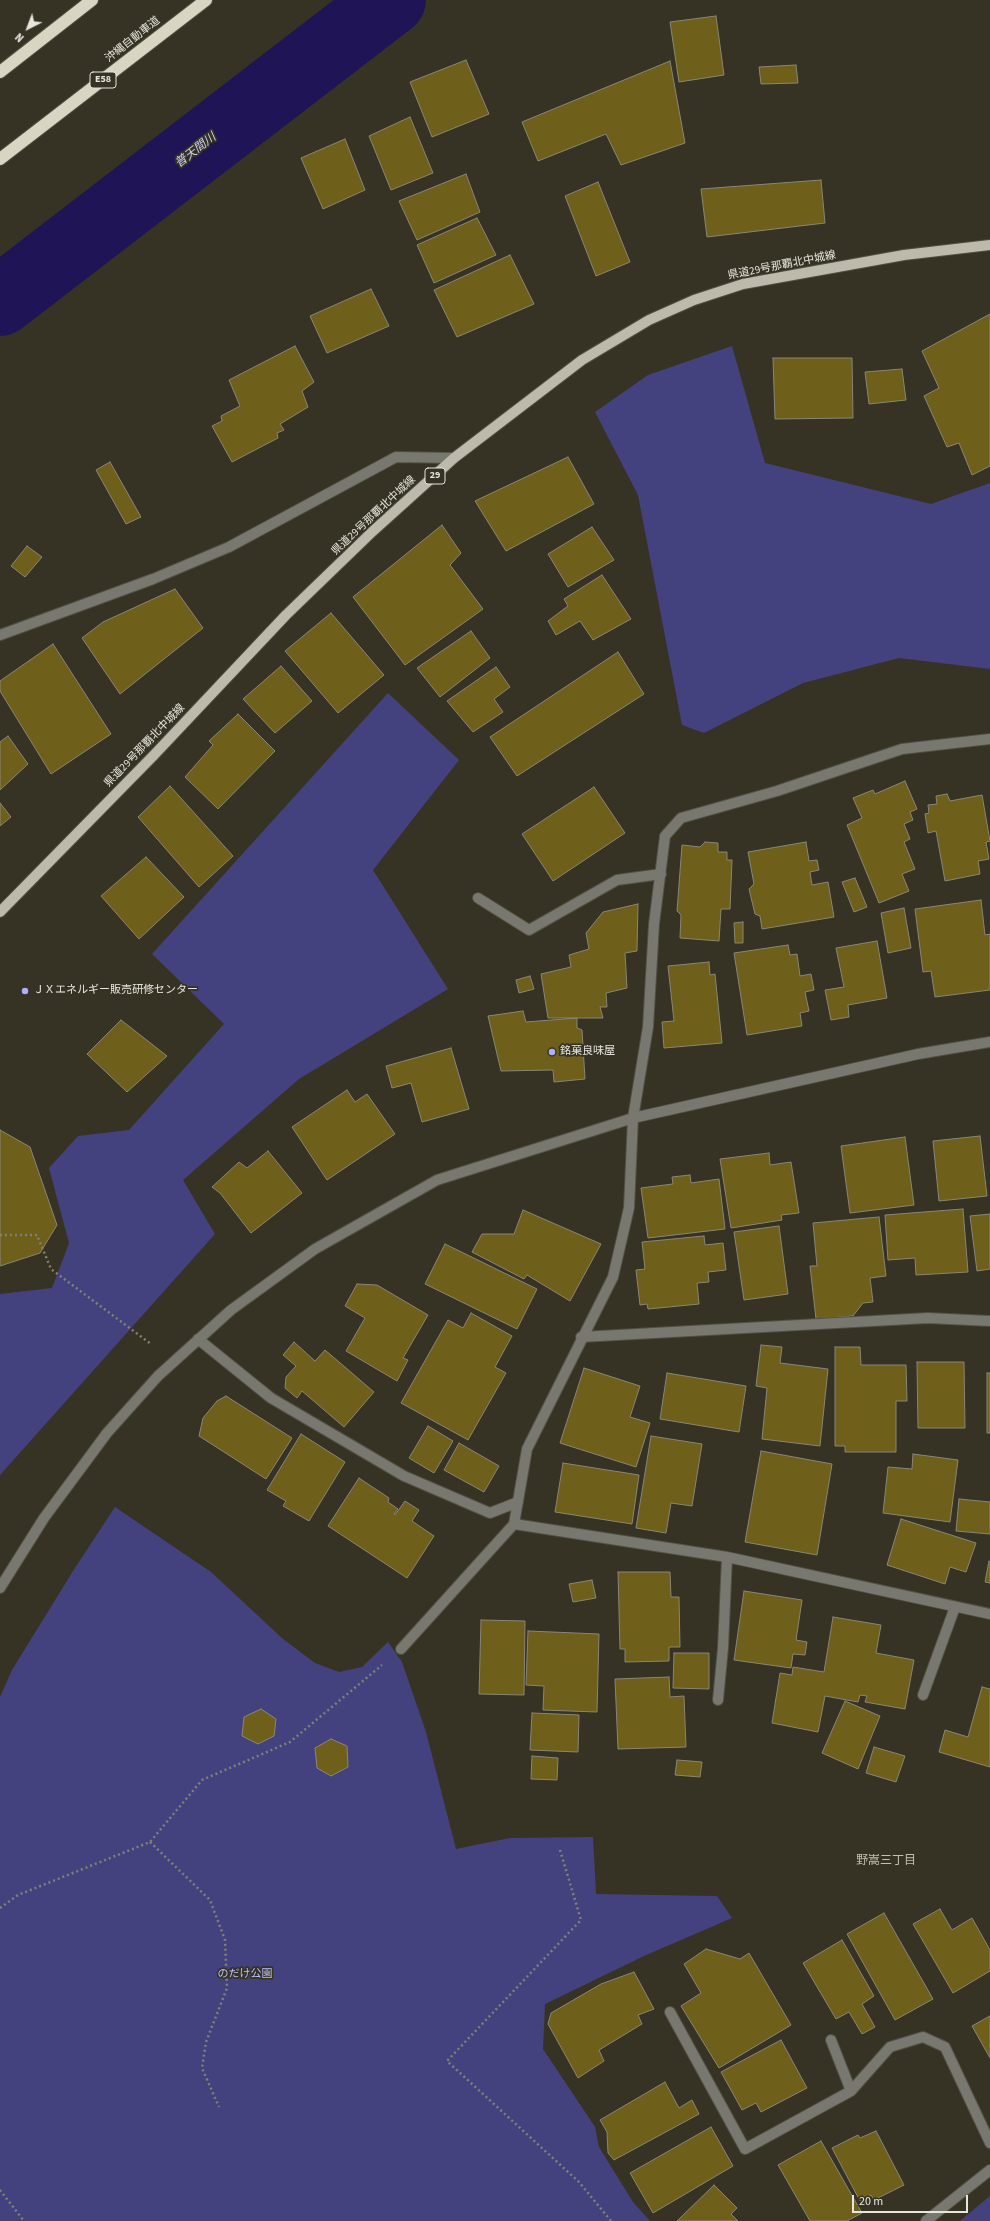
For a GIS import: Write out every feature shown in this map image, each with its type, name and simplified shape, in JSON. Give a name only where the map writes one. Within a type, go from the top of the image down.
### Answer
[{"type":"highway","points":[[0,72],[92,0]]},
{"type":"highway","name":"沖縄自動車道","points":[[0,159],[206,0]]},
{"type":"main road","name":"県道29号那覇北中城線","points":[[0,912],[286,615],[373,531],[454,458],[582,360],[649,320],[694,300],[743,284],[904,255],[990,245]]},
{"type":"street","points":[[0,635],[153,579],[229,547],[396,457],[454,458]]},
{"type":"street","points":[[400,1649],[514,1524],[528,1449],[581,1337],[613,1277],[628,1216],[633,1118],[648,1027],[654,924],[661,874],[664,836],[681,818],[777,791],[902,749],[990,739]]},
{"type":"street","points":[[478,898],[529,930],[617,880],[661,874]]},
{"type":"street","points":[[0,1588],[44,1518],[108,1433],[158,1376],[232,1310],[315,1249],[437,1180],[633,1118],[918,1054],[990,1042]]},
{"type":"street","points":[[581,1337],[928,1318],[990,1321]]},
{"type":"street","points":[[198,1340],[271,1398],[404,1476],[490,1514],[518,1502]]},
{"type":"street","points":[[514,1524],[726,1557],[990,1614]]},
{"type":"street","points":[[718,1700],[723,1648],[726,1557]]},
{"type":"street","points":[[923,1695],[955,1607]]},
{"type":"street","points":[[670,2012],[745,2149],[851,2091],[890,2047],[923,2037],[945,2047],[990,2143]]},
{"type":"street","points":[[831,2040],[851,2091]]},
{"type":"street","points":[[926,2221],[990,2170]]},
{"type":"path","points":[[0,1235],[37,1235],[51,1269],[150,1344]]},
{"type":"path","points":[[0,1908],[18,1895],[150,1842],[202,1780],[290,1742],[400,1649]]},
{"type":"path","points":[[150,1842],[210,1900],[224,1940],[227,1988],[206,2042],[202,2068],[219,2107]]},
{"type":"path","points":[[560,1850],[581,1920],[447,2061],[579,2182],[611,2221]]},
{"type":"path","points":[[0,2190],[24,2221]]},
{"type":"green space","points":[[732,346],[765,463],[931,504],[990,483],[990,669],[899,658],[803,683],[704,733],[682,725],[638,495],[595,412],[648,375]]},
{"type":"green space","points":[[388,693],[459,760],[373,870],[448,989],[299,1079],[183,1180],[215,1234],[0,1475],[0,1294],[52,1288],[69,1243],[49,1168],[78,1136],[129,1130],[224,1024],[152,954]]},
{"type":"green space","name":"のだけ公園","points":[[115,1507],[211,1572],[283,1639],[315,1663],[339,1672],[362,1667],[388,1642],[402,1662],[426,1732],[456,1849],[510,1838],[593,1837],[596,1894],[717,1896],[732,1918],[644,1956],[545,2004],[543,2049],[595,2127],[599,2147],[633,2202],[650,2221],[0,2221],[0,1697],[12,1670],[73,1571]]},
{"type":"green space","points":[[990,2196],[990,2221],[960,2221],[967,2215]]},
{"type":"building","points":[[716,16],[724,75],[679,82],[670,22]]},
{"type":"building","points":[[466,60],[489,114],[432,137],[410,82]]},
{"type":"building","points":[[670,61],[685,143],[621,165],[606,134],[538,161],[522,122]]},
{"type":"building","points":[[796,65],[798,83],[761,84],[759,67]]},
{"type":"building","points":[[410,117],[433,173],[391,190],[369,136]]},
{"type":"building","points":[[345,139],[365,190],[323,209],[301,158]]},
{"type":"building","points":[[466,174],[480,212],[417,240],[399,201]]},
{"type":"building","points":[[821,180],[825,223],[707,237],[701,189]]},
{"type":"building","points":[[598,182],[630,262],[596,276],[565,196]]},
{"type":"building","points":[[477,218],[496,255],[434,283],[417,245]]},
{"type":"building","points":[[510,255],[534,304],[457,337],[434,290]]},
{"type":"building","points":[[371,289],[389,326],[327,353],[310,316]]},
{"type":"building","points":[[990,314],[990,466],[972,475],[959,443],[947,447],[924,396],[939,388],[922,351]]},
{"type":"building","points":[[295,346],[314,382],[302,391],[308,407],[280,424],[284,430],[277,433],[278,438],[232,462],[212,426],[222,421],[221,416],[240,406],[229,380]]},
{"type":"building","points":[[773,358],[852,358],[853,418],[775,419]]},
{"type":"building","points":[[902,369],[906,400],[869,404],[865,372]]},
{"type":"building","points":[[568,457],[594,504],[506,551],[475,501]]},
{"type":"building","points":[[110,462],[141,517],[126,524],[96,470]]},
{"type":"building","points":[[442,525],[461,553],[450,565],[483,609],[405,665],[353,597]]},
{"type":"building","points":[[592,527],[614,560],[568,587],[548,554]]},
{"type":"building","points":[[27,546],[42,557],[25,577],[11,566]]},
{"type":"building","points":[[602,575],[631,619],[593,640],[580,621],[556,635],[548,621],[568,606],[564,599]]},
{"type":"building","points":[[175,589],[203,628],[120,694],[82,638],[103,622]]},
{"type":"building","points":[[331,613],[384,675],[338,713],[285,651]]},
{"type":"building","points":[[471,631],[490,658],[440,697],[417,668]]},
{"type":"building","points":[[53,644],[111,734],[51,774],[0,691],[0,681]]},
{"type":"building","points":[[618,652],[644,694],[517,776],[490,737]]},
{"type":"building","points":[[281,666],[312,701],[275,733],[243,699]]},
{"type":"building","points":[[496,667],[510,687],[494,699],[503,712],[473,732],[447,701]]},
{"type":"building","points":[[238,714],[275,751],[218,809],[185,777],[213,745],[209,741]]},
{"type":"building","points":[[8,736],[28,764],[0,790],[0,742]]},
{"type":"building","points":[[905,781],[917,809],[910,812],[913,820],[904,824],[910,839],[904,842],[915,869],[902,874],[909,891],[879,903],[847,825],[862,818],[853,798],[873,790],[875,794]]},
{"type":"building","points":[[170,786],[233,856],[199,887],[138,817]]},
{"type":"building","points":[[594,787],[625,833],[553,881],[522,834]]},
{"type":"building","points":[[947,794],[950,801],[982,795],[990,841],[986,842],[989,859],[978,861],[980,874],[945,881],[936,831],[928,833],[925,814],[929,813],[928,805],[937,804],[936,796]]},
{"type":"building","points":[[0,803],[11,817],[0,826]]},
{"type":"building","points":[[705,842],[718,843],[718,852],[727,852],[727,860],[732,860],[730,909],[721,909],[719,941],[680,938],[681,915],[677,911],[682,845],[700,847]]},
{"type":"building","points":[[806,842],[809,861],[817,860],[819,870],[810,872],[812,885],[828,882],[834,917],[762,929],[760,916],[755,914],[749,889],[754,884],[748,852]]},
{"type":"building","points":[[146,857],[184,897],[139,939],[101,896]]},
{"type":"building","points":[[855,878],[867,907],[854,912],[842,882]]},
{"type":"building","points":[[981,900],[985,935],[990,934],[990,990],[935,997],[931,971],[923,972],[915,909]]},
{"type":"building","points":[[638,904],[637,951],[625,953],[627,988],[606,993],[607,1007],[600,1007],[603,1018],[548,1018],[541,974],[571,967],[569,955],[589,949],[586,933],[603,912]]},
{"type":"building","points":[[904,908],[911,948],[888,953],[881,913]]},
{"type":"building","points":[[743,922],[743,943],[735,943],[734,923]]},
{"type":"building","points":[[877,941],[887,998],[848,1005],[849,1017],[831,1020],[825,990],[844,987],[836,948]]},
{"type":"building","points":[[788,945],[790,955],[797,954],[800,976],[811,974],[814,990],[805,992],[809,1011],[800,1013],[802,1026],[747,1035],[734,953]]},
{"type":"building","points":[[709,962],[710,975],[715,974],[722,1043],[664,1048],[662,1022],[674,1021],[668,966]]},
{"type":"building","points":[[530,976],[534,989],[519,993],[516,980]]},
{"type":"building","points":[[523,1011],[526,1022],[577,1018],[577,1028],[582,1030],[585,1079],[554,1082],[553,1070],[501,1071],[488,1016]]},
{"type":"building","points":[[121,1020],[167,1056],[127,1092],[87,1054]]},
{"type":"building","points":[[451,1048],[469,1109],[422,1122],[411,1083],[392,1088],[386,1066]]},
{"type":"building","points":[[347,1090],[355,1102],[367,1094],[395,1134],[327,1180],[292,1127]]},
{"type":"building","points":[[0,1130],[30,1147],[57,1225],[40,1253],[0,1266]]},
{"type":"building","points":[[980,1136],[987,1196],[939,1201],[933,1141]]},
{"type":"building","points":[[905,1137],[914,1205],[850,1213],[841,1146]]},
{"type":"building","points":[[268,1151],[302,1193],[251,1233],[220,1193],[212,1187],[239,1162],[247,1168]]},
{"type":"building","points":[[769,1153],[770,1165],[791,1162],[799,1213],[781,1215],[782,1220],[731,1228],[720,1159]]},
{"type":"building","points":[[690,1175],[691,1183],[719,1179],[725,1229],[648,1238],[641,1188],[673,1184],[672,1177]]},
{"type":"building","points":[[963,1209],[968,1272],[916,1275],[915,1258],[888,1260],[885,1215]]},
{"type":"building","points":[[523,1210],[601,1244],[570,1301],[527,1275],[524,1279],[472,1252],[482,1234],[514,1234]]},
{"type":"building","points":[[990,1214],[990,1269],[977,1271],[970,1216]]},
{"type":"building","points":[[879,1217],[886,1276],[870,1278],[873,1302],[863,1303],[853,1316],[816,1319],[810,1266],[817,1266],[813,1223]]},
{"type":"building","points":[[779,1226],[788,1294],[744,1300],[734,1232]]},
{"type":"building","points":[[704,1236],[705,1245],[723,1243],[726,1270],[708,1272],[709,1282],[697,1283],[699,1304],[648,1309],[647,1304],[640,1305],[636,1270],[645,1269],[642,1242]]},
{"type":"building","points":[[445,1244],[537,1289],[517,1329],[425,1284]]},
{"type":"building","points":[[357,1284],[377,1285],[428,1315],[403,1358],[408,1360],[397,1381],[346,1351],[365,1318],[345,1306]]},
{"type":"building","points":[[471,1313],[512,1336],[495,1367],[506,1373],[468,1440],[401,1403],[448,1320],[463,1328]]},
{"type":"building","points":[[294,1342],[315,1361],[325,1350],[374,1392],[344,1427],[302,1391],[297,1398],[285,1388],[286,1377],[296,1366],[283,1355]]},
{"type":"building","points":[[761,1345],[782,1347],[780,1363],[828,1369],[820,1446],[762,1439],[767,1388],[756,1386]]},
{"type":"building","points":[[835,1347],[860,1347],[861,1365],[906,1365],[907,1401],[896,1401],[896,1452],[845,1452],[845,1446],[835,1446]]},
{"type":"building","points":[[917,1362],[964,1362],[965,1428],[918,1428]]},
{"type":"building","points":[[584,1368],[640,1386],[630,1417],[650,1423],[636,1467],[560,1443]]},
{"type":"building","points":[[667,1373],[746,1386],[739,1432],[660,1419]]},
{"type":"building","points":[[987,1373],[990,1373],[990,1433],[987,1433]]},
{"type":"building","points":[[226,1396],[292,1438],[266,1479],[199,1436],[203,1418],[217,1401]]},
{"type":"building","points":[[428,1426],[453,1441],[434,1473],[409,1458]]},
{"type":"building","points":[[301,1434],[345,1462],[309,1521],[283,1506],[286,1501],[267,1490]]},
{"type":"building","points":[[651,1436],[702,1444],[692,1506],[671,1503],[666,1533],[636,1528]]},
{"type":"building","points":[[459,1443],[499,1466],[484,1492],[444,1470]]},
{"type":"building","points":[[761,1451],[832,1464],[817,1555],[745,1542]]},
{"type":"building","points":[[913,1454],[958,1460],[950,1522],[883,1513],[888,1467],[912,1469]]},
{"type":"building","points":[[563,1463],[639,1475],[632,1524],[555,1512]]},
{"type":"building","points":[[359,1478],[389,1498],[388,1502],[398,1509],[394,1514],[395,1515],[405,1501],[419,1510],[412,1521],[434,1536],[407,1578],[328,1526]]},
{"type":"building","points":[[959,1499],[990,1502],[990,1534],[956,1531]]},
{"type":"building","points":[[901,1519],[976,1543],[966,1572],[950,1567],[945,1584],[887,1565]]},
{"type":"building","points":[[989,1561],[990,1562],[990,1583],[985,1582]]},
{"type":"building","points":[[618,1572],[670,1572],[671,1597],[679,1597],[680,1647],[669,1647],[669,1661],[625,1662],[625,1649],[620,1649]]},
{"type":"building","points":[[592,1580],[596,1598],[573,1602],[569,1584]]},
{"type":"building","points":[[744,1591],[802,1600],[796,1640],[807,1642],[805,1655],[793,1654],[791,1668],[734,1660]]},
{"type":"building","points":[[833,1617],[881,1625],[876,1653],[914,1660],[905,1709],[865,1702],[867,1696],[860,1695],[858,1702],[825,1696],[818,1732],[772,1723],[780,1673],[792,1675],[793,1667],[824,1672]]},
{"type":"building","points":[[481,1620],[525,1621],[524,1695],[479,1694]]},
{"type":"building","points":[[528,1631],[599,1634],[597,1712],[543,1710],[544,1686],[526,1685]]},
{"type":"building","points":[[674,1653],[709,1653],[709,1689],[673,1688]]},
{"type":"building","points":[[669,1677],[670,1697],[684,1696],[686,1747],[618,1749],[615,1679]]},
{"type":"building","points":[[982,1687],[990,1689],[990,1767],[939,1752],[945,1730],[968,1737]]},
{"type":"building","points":[[845,1701],[880,1716],[858,1769],[822,1753]]},
{"type":"building","points":[[261,1709],[276,1719],[274,1736],[258,1744],[242,1736],[244,1717]]},
{"type":"building","points":[[532,1713],[579,1715],[578,1752],[530,1750]]},
{"type":"building","points":[[331,1739],[347,1746],[348,1767],[331,1776],[317,1768],[315,1748]]},
{"type":"building","points":[[874,1747],[905,1756],[896,1782],[866,1773]]},
{"type":"building","points":[[532,1756],[558,1758],[557,1780],[531,1779]]},
{"type":"building","points":[[677,1760],[702,1762],[700,1777],[675,1775]]},
{"type":"building","points":[[940,1909],[952,1930],[972,1918],[990,1950],[990,1971],[953,1993],[913,1924]]},
{"type":"building","points":[[884,1913],[933,1999],[895,2020],[847,1934]]},
{"type":"building","points":[[842,1940],[874,1996],[862,2004],[875,2027],[862,2034],[849,2012],[836,2019],[803,1963]]},
{"type":"building","points":[[706,1949],[740,1959],[749,1953],[791,2025],[719,2068],[681,2006],[701,1993],[684,1964]]},
{"type":"building","points":[[634,1972],[654,2009],[638,2015],[642,2024],[599,2050],[604,2061],[578,2078],[548,2024],[551,2013],[601,1984]]},
{"type":"building","points":[[990,2016],[990,2058],[972,2026]]},
{"type":"building","points":[[781,2040],[807,2088],[761,2112],[756,2103],[742,2110],[721,2072]]},
{"type":"building","points":[[665,2082],[679,2108],[692,2100],[699,2114],[614,2160],[608,2153],[607,2132],[600,2120]]},
{"type":"building","points":[[711,2127],[733,2166],[653,2213],[630,2173]]},
{"type":"building","points":[[876,2131],[904,2185],[874,2200],[871,2195],[860,2201],[832,2148],[858,2135],[860,2138]]},
{"type":"building","points":[[821,2141],[862,2213],[847,2221],[810,2221],[778,2165]]},
{"type":"building","points":[[714,2185],[737,2208],[731,2214],[738,2221],[677,2221]]},
{"type":"waterway","name":"普天間川","points":[[0,301],[391,0]]},
{"type":"place","name":"ＪＸエネルギー販売研修センター","points":[[25,991]]},
{"type":"place","name":"銘菓良味屋","points":[[552,1052]]},
{"type":"district","name":"野嵩三丁目","points":[[886,1861]]}]
